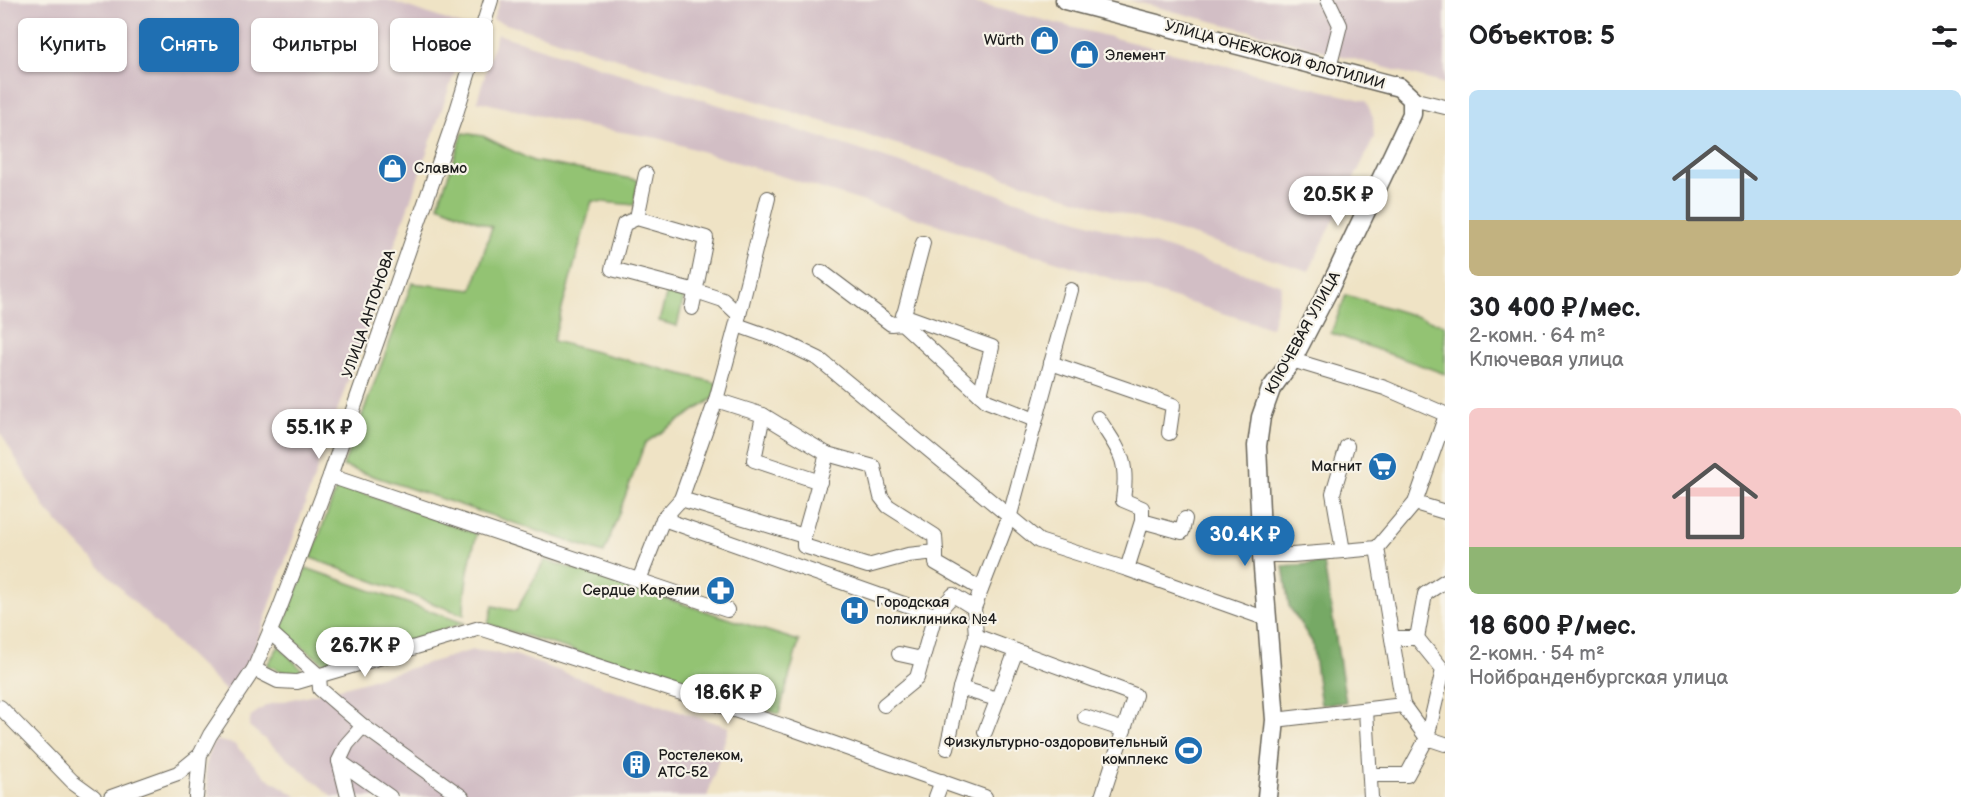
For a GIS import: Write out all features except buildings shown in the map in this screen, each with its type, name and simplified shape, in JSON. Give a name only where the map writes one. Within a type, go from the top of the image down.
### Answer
[{"type":"main road","name":"УЛИЦА ОНЕЖСКОЙ ФЛОТИЛИИ","points":[[1065,0],[1399,87],[1412,99]]},
{"type":"main road","name":"КЛЮЧЕВАЯ УЛИЦА","points":[[1267,797],[1275,720],[1262,555],[1257,446],[1261,417],[1270,389],[1292,360],[1330,288],[1412,114],[1412,99]]},
{"type":"street","name":"УЛИЦА АНТОНОВА","points":[[196,797],[200,755],[210,735],[254,669],[330,476],[455,117],[490,0]]},
{"type":"street","points":[[1328,0],[1340,25],[1329,68]]},
{"type":"street","points":[[1412,99],[1445,107]]},
{"type":"street","points":[[637,218],[646,174]]},
{"type":"street","points":[[639,580],[663,519],[681,498],[716,400],[768,198]]},
{"type":"street","points":[[692,308],[696,291],[706,238],[637,218],[624,224],[612,269],[656,284],[696,291],[723,300],[738,320],[819,360],[1010,514],[1039,541],[1127,569],[1267,619]]},
{"type":"street","points":[[902,319],[923,243]]},
{"type":"street","points":[[822,272],[891,324],[902,319],[992,347],[980,395]]},
{"type":"street","points":[[947,748],[960,688],[976,636],[974,609],[1010,514],[1071,290]]},
{"type":"street","points":[[902,319],[987,401],[1035,420]]},
{"type":"street","points":[[1262,555],[1292,555],[1377,548],[1415,503],[1445,416],[1385,388],[1292,360]]},
{"type":"street","points":[[1051,363],[1173,405],[1169,433]]},
{"type":"street","points":[[716,400],[763,415],[827,454],[874,467],[881,497],[888,506],[934,536],[936,563],[981,589]]},
{"type":"street","points":[[763,415],[754,460],[820,482]]},
{"type":"street","points":[[1098,418],[1122,456],[1126,477],[1123,500],[1142,508],[1142,521],[1127,569]]},
{"type":"street","points":[[1344,551],[1333,493],[1347,446]]},
{"type":"street","points":[[827,454],[804,536],[804,546],[868,566],[908,555],[936,552]]},
{"type":"street","points":[[330,476],[727,610]]},
{"type":"street","points":[[681,498],[804,536]]},
{"type":"street","points":[[1415,503],[1445,512]]},
{"type":"street","points":[[663,519],[935,615]]},
{"type":"street","points":[[1142,521],[1182,531],[1185,519]]},
{"type":"street","points":[[1377,548],[1403,705],[1427,738],[1445,744]]},
{"type":"street","points":[[1417,638],[1425,594],[1444,583]]},
{"type":"street","points":[[884,705],[917,678],[935,615],[952,596],[974,609]]},
{"type":"street","points":[[254,669],[278,681],[297,682],[480,628],[787,727],[985,797]]},
{"type":"street","points":[[270,632],[319,676],[320,689],[363,726],[462,797]]},
{"type":"street","points":[[976,636],[1135,695],[1102,797]]},
{"type":"street","points":[[1370,775],[1407,775],[1427,738],[1444,670],[1417,638],[1392,638]]},
{"type":"street","points":[[985,732],[1016,651]]},
{"type":"street","points":[[899,654],[921,658]]},
{"type":"street","points":[[960,688],[997,699]]},
{"type":"street","points":[[1275,720],[1403,705]]},
{"type":"street","points":[[0,707],[72,781],[94,797]]},
{"type":"street","points":[[1366,710],[1371,797]]},
{"type":"street","points":[[0,715],[26,733]]},
{"type":"street","points":[[1084,717],[1124,730]]},
{"type":"street","points":[[348,797],[339,761],[348,744],[363,726]]},
{"type":"street","points":[[111,797],[178,773],[200,755]]},
{"type":"street","points":[[339,761],[390,797]]},
{"type":"street","points":[[936,797],[942,781]]},
{"type":"shaded area","name":"Славмо","points":[[0,0],[388,0],[441,18],[390,18],[390,72],[455,72],[253,654],[228,693],[126,594],[47,511],[0,432]]},
{"type":"shaded area","points":[[500,0],[963,0],[1366,101],[1373,117],[1374,138],[1309,271],[493,20]]},
{"type":"shaded area","points":[[1129,0],[1445,0],[1445,84],[1270,36]]},
{"type":"shaded area","points":[[497,34],[1282,285],[1271,328],[658,138],[579,125],[477,101],[486,72],[493,72],[493,47]]},
{"type":"shaded area","points":[[473,650],[515,655],[613,690],[729,727],[707,797],[333,797],[249,726],[251,716],[267,705],[348,686]]},
{"type":"shaded area","points":[[215,740],[234,744],[266,777],[298,797],[209,797],[205,769]]},
{"type":"green space","points":[[463,133],[483,136],[533,161],[638,180],[634,205],[592,201],[553,341],[717,383],[714,398],[645,443],[604,553],[343,466],[412,283],[472,290],[492,227],[438,205]]},
{"type":"green space","points":[[667,292],[684,297],[677,326],[659,321]]},
{"type":"green space","points":[[1346,295],[1445,325],[1445,374],[1331,333]]},
{"type":"green space","points":[[338,484],[477,534],[468,574],[464,615],[311,558]]},
{"type":"green space","points":[[545,560],[799,641],[779,714],[488,624],[493,606],[516,611]]},
{"type":"green space","points":[[1324,563],[1346,702],[1321,705],[1312,642],[1289,606],[1283,566]]},
{"type":"green space","points":[[306,568],[464,623],[330,668],[281,630]]},
{"type":"green space","points":[[279,646],[303,671],[291,675],[267,665]]},
{"type":"place","name":"Würth","points":[[1045,40]]},
{"type":"place","name":"Элемент","points":[[1084,55]]},
{"type":"place","name":"Славмо","points":[[393,168]]},
{"type":"place","name":"Магнит","points":[[1383,466]]},
{"type":"place","name":"Сердце Карелии","points":[[721,590]]},
{"type":"place","name":"Городская поликлиника №4","points":[[855,611]]},
{"type":"place","name":"Физкультурно-оздоровительный комплекс","points":[[1189,751]]},
{"type":"place","name":"Ростелеком, АТС-52","points":[[637,764]]}]
